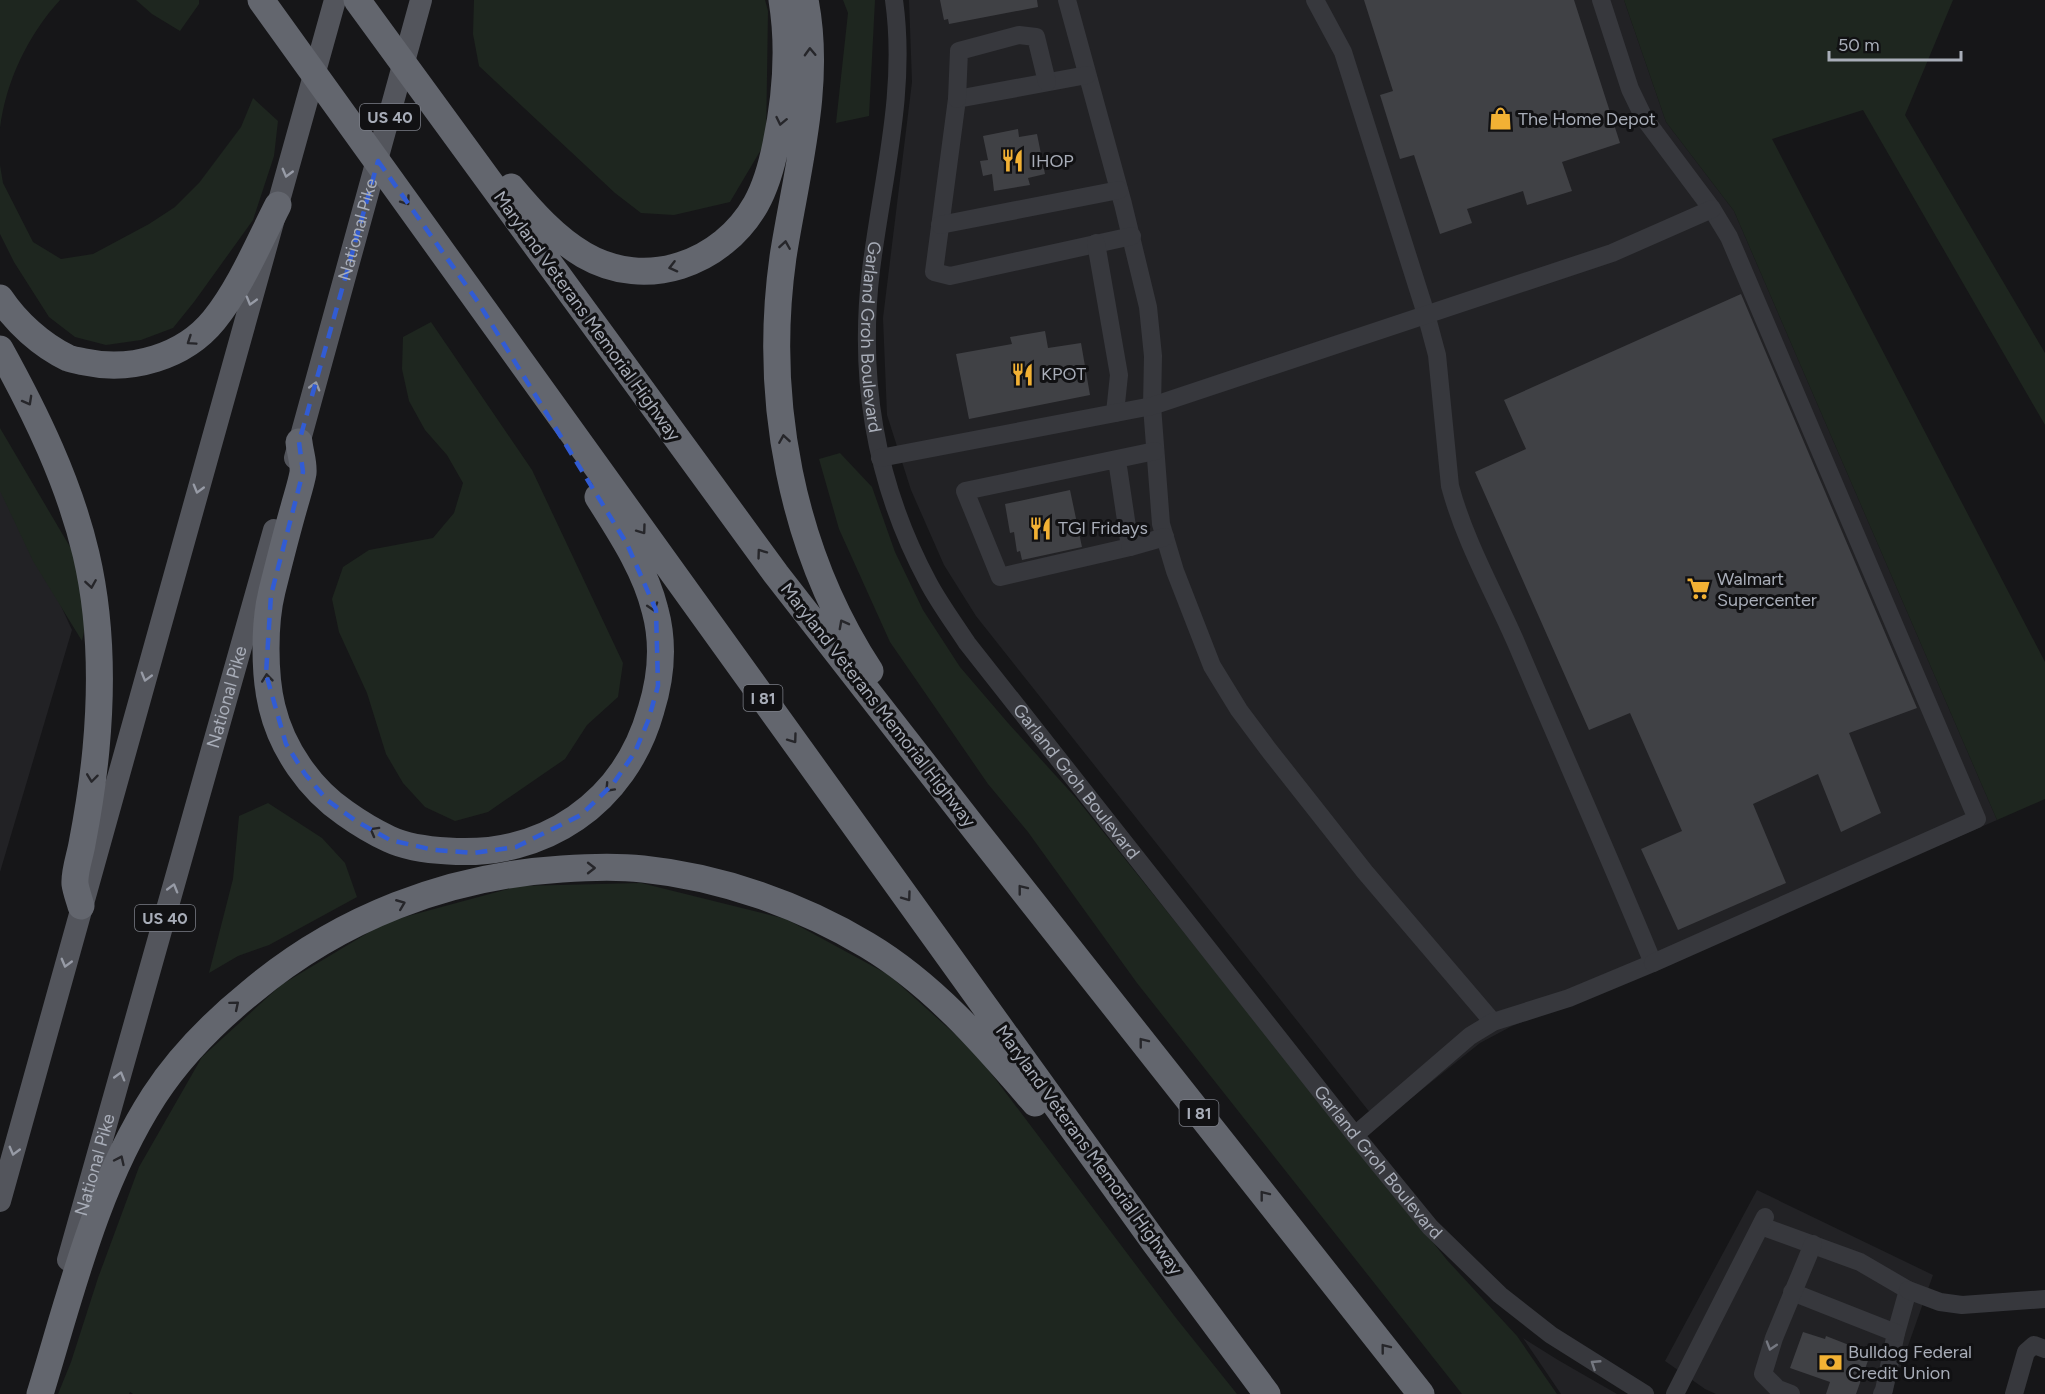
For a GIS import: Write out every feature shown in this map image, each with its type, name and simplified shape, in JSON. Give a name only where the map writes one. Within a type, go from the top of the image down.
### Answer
[{"type":"highway","points":[[245,0],[360,136]]},
{"type":"highway","name":"Maryland Veterans Memorial Highway","points":[[261,0],[1155,1243],[1267,1394]]},
{"type":"highway","name":"Maryland Veterans Memorial Highway","points":[[357,0],[776,574],[1421,1394]]},
{"type":"highway","points":[[372,22],[528,207],[557,235],[584,255],[610,266],[637,271],[664,270],[692,262],[716,250],[737,231],[757,204],[772,164],[784,107],[787,63],[782,0]]},
{"type":"highway","points":[[805,0],[809,18],[811,64],[807,111],[783,259],[777,316],[776,363],[780,416],[789,472],[802,523],[834,607],[858,652],[977,832]]},
{"type":"highway","points":[[0,298],[9,311],[36,338],[68,358],[97,364],[128,364],[164,357],[195,339],[214,321],[233,292],[278,205]]},
{"type":"highway","points":[[299,442],[303,472],[271,595],[266,674],[272,708],[286,744],[305,774],[327,800],[356,821],[390,840],[434,850],[474,853],[516,847],[549,835],[581,816],[614,784],[635,752],[648,721],[658,686],[661,648],[656,610],[627,544],[478,302]]},
{"type":"highway","points":[[0,349],[33,409],[71,504],[86,555],[98,629],[100,685],[96,749],[89,808],[75,884],[81,906]]},
{"type":"highway","points":[[40,1394],[87,1240],[106,1190],[129,1140],[155,1095],[188,1051],[223,1015],[267,978],[312,947],[355,922],[450,886],[535,870],[587,867],[642,868],[704,879],[764,897],[828,924],[868,945],[913,976],[992,1052],[1155,1243]]},
{"type":"main road","points":[[0,1201],[335,0]]},
{"type":"main road","name":"National Pike","points":[[28,1394],[44,1346],[421,1]]},
{"type":"street","name":"Garland Groh Boulevard","points":[[894,0],[899,67],[895,113],[866,320],[871,411],[879,458],[900,523],[928,583],[967,643],[1430,1227],[1500,1295],[1551,1335],[1645,1394]]},
{"type":"street","points":[[1067,0],[1132,236],[1148,307],[1153,356],[1152,406],[1161,524],[1175,571],[1212,666],[1239,710],[1365,872],[1493,1022]]},
{"type":"street","points":[[1315,0],[1343,52],[1426,314],[1437,355],[1450,486],[1454,503],[1474,555],[1559,738],[1653,963]]},
{"type":"street","points":[[1355,1135],[1470,1036],[1493,1022],[1569,998],[1653,963],[1977,819],[1729,237],[1712,209],[1644,118],[1630,89],[1601,0]]},
{"type":"street","points":[[1047,82],[1036,37],[1019,35],[959,51],[957,99],[934,272],[950,276],[1132,236]]},
{"type":"street","points":[[957,99],[1088,75]]},
{"type":"street","points":[[940,225],[1119,190]]},
{"type":"street","points":[[879,458],[1152,406],[1612,253],[1712,209]]},
{"type":"street","points":[[1096,243],[1119,375],[1115,413]]},
{"type":"street","points":[[1155,451],[965,490],[1000,577],[1165,537]]},
{"type":"street","points":[[1117,460],[1130,547]]},
{"type":"street","points":[[1675,1394],[1763,1222],[1860,1262],[1908,1290],[1940,1302],[1962,1305],[2045,1299]]},
{"type":"street","points":[[1791,1394],[1778,1389],[1763,1374],[1773,1338],[1813,1244]]},
{"type":"street","points":[[1882,1394],[1908,1290]]},
{"type":"street","points":[[1792,1292],[1896,1333]]},
{"type":"street","points":[[2014,1394],[2026,1352],[2034,1346],[2045,1348]]},
{"type":"highlighted area","points":[[378,161],[478,302],[627,544],[656,610],[658,686],[648,721],[635,752],[613,784],[581,815],[516,847],[474,853],[434,850],[390,840],[356,821],[327,800],[305,774],[286,744],[266,674],[271,595],[303,472],[299,442]]},
{"type":"shaded area","points":[[0,0],[60,0],[38,28],[20,60],[7,93],[0,128]]},
{"type":"shaded area","points":[[136,0],[199,0],[199,4],[180,31],[152,14]]},
{"type":"shaded area","points":[[474,0],[765,0],[768,11],[766,141],[730,202],[674,215],[641,213],[615,193],[479,66],[473,34]]},
{"type":"shaded area","points":[[843,0],[875,0],[869,116],[836,123],[848,13]]},
{"type":"shaded area","points":[[909,0],[1624,0],[1666,122],[1734,211],[1997,820],[1597,994],[1512,1026],[1480,1043],[1379,1124],[976,616],[944,565],[911,490],[887,415],[883,318],[912,82]]},
{"type":"shaded area","points":[[1624,0],[1953,0],[1905,115],[2045,353],[2045,425],[1863,110],[1772,139],[2045,662],[2045,799],[1997,820],[1734,211],[1666,122]]},
{"type":"shaded area","points":[[253,98],[278,121],[274,156],[253,220],[173,328],[141,340],[106,345],[75,337],[49,317],[14,262],[0,234],[0,165],[3,183],[33,242],[61,259],[93,254],[149,224],[175,207],[199,183],[241,127]]},
{"type":"shaded area","points":[[431,322],[532,470],[623,663],[618,697],[587,725],[565,759],[488,812],[455,821],[425,807],[403,783],[386,754],[367,693],[339,632],[332,599],[343,567],[369,550],[433,538],[454,513],[463,483],[447,455],[425,430],[409,401],[402,369],[403,337]]},
{"type":"shaded area","points":[[0,428],[83,569],[91,600],[82,641],[33,561],[0,491]]},
{"type":"shaded area","points":[[840,453],[872,487],[895,552],[923,610],[960,667],[1076,798],[1447,1260],[1517,1336],[1557,1394],[1462,1394],[1137,983],[1028,832],[988,784],[890,642],[839,529],[819,459]]},
{"type":"shaded area","points":[[0,472],[72,630],[0,872]]},
{"type":"shaded area","points":[[268,803],[322,838],[345,863],[357,897],[269,945],[238,956],[209,973],[233,879],[239,816]]},
{"type":"shaded area","points":[[641,883],[786,919],[889,975],[975,1052],[1176,1318],[1237,1394],[133,1394],[130,1392],[129,1394],[58,1394],[139,1167],[202,1057],[281,985],[386,922],[519,886]]},
{"type":"shaded area","points":[[1757,1190],[1933,1275],[1891,1394],[1716,1394],[1665,1361]]},
{"type":"shaded area","points":[[1523,1338],[1558,1360],[1617,1394],[1561,1394]]},
{"type":"building","points":[[940,0],[1037,0],[1038,7],[949,24],[948,19],[944,20]]},
{"type":"building","name":"The Home Depot","points":[[1364,0],[1574,0],[1620,143],[1562,162],[1572,191],[1527,205],[1523,191],[1467,209],[1472,223],[1440,234],[1414,155],[1400,159],[1380,95],[1393,91]]},
{"type":"building","name":"IHOP","points":[[1018,129],[1019,137],[1037,134],[1045,174],[1028,178],[1030,185],[994,191],[992,174],[983,176],[980,161],[988,160],[983,136]]},
{"type":"building","name":"Walmart Supercenter","points":[[1741,294],[1917,708],[1849,733],[1881,813],[1841,832],[1818,774],[1753,804],[1786,883],[1678,930],[1641,849],[1682,831],[1630,713],[1589,730],[1475,472],[1526,449],[1504,400]]},
{"type":"building","name":"KPOT","points":[[1045,331],[1048,348],[1081,343],[1090,395],[969,419],[956,354],[1012,344],[1010,337]]},
{"type":"building","name":"TGI Fridays","points":[[1070,490],[1082,547],[1022,560],[1020,551],[1017,552],[1014,532],[1010,533],[1005,504]]},
{"type":"building","name":"Bulldog Federal Credit Union","points":[[1803,1332],[1825,1339],[1826,1336],[1849,1345],[1848,1348],[1870,1355],[1856,1394],[1826,1394],[1830,1382],[1790,1368]]},
{"type":"place","name":"The Home Depot","points":[[1500,119]]},
{"type":"place","name":"IHOP","points":[[1013,161]]},
{"type":"place","name":"KPOT","points":[[1023,374]]},
{"type":"place","name":"TGI Fridays","points":[[1040,528]]},
{"type":"place","name":"Walmart Supercenter","points":[[1699,589]]},
{"type":"place","name":"Bulldog Federal Credit Union","points":[[1830,1362]]}]
